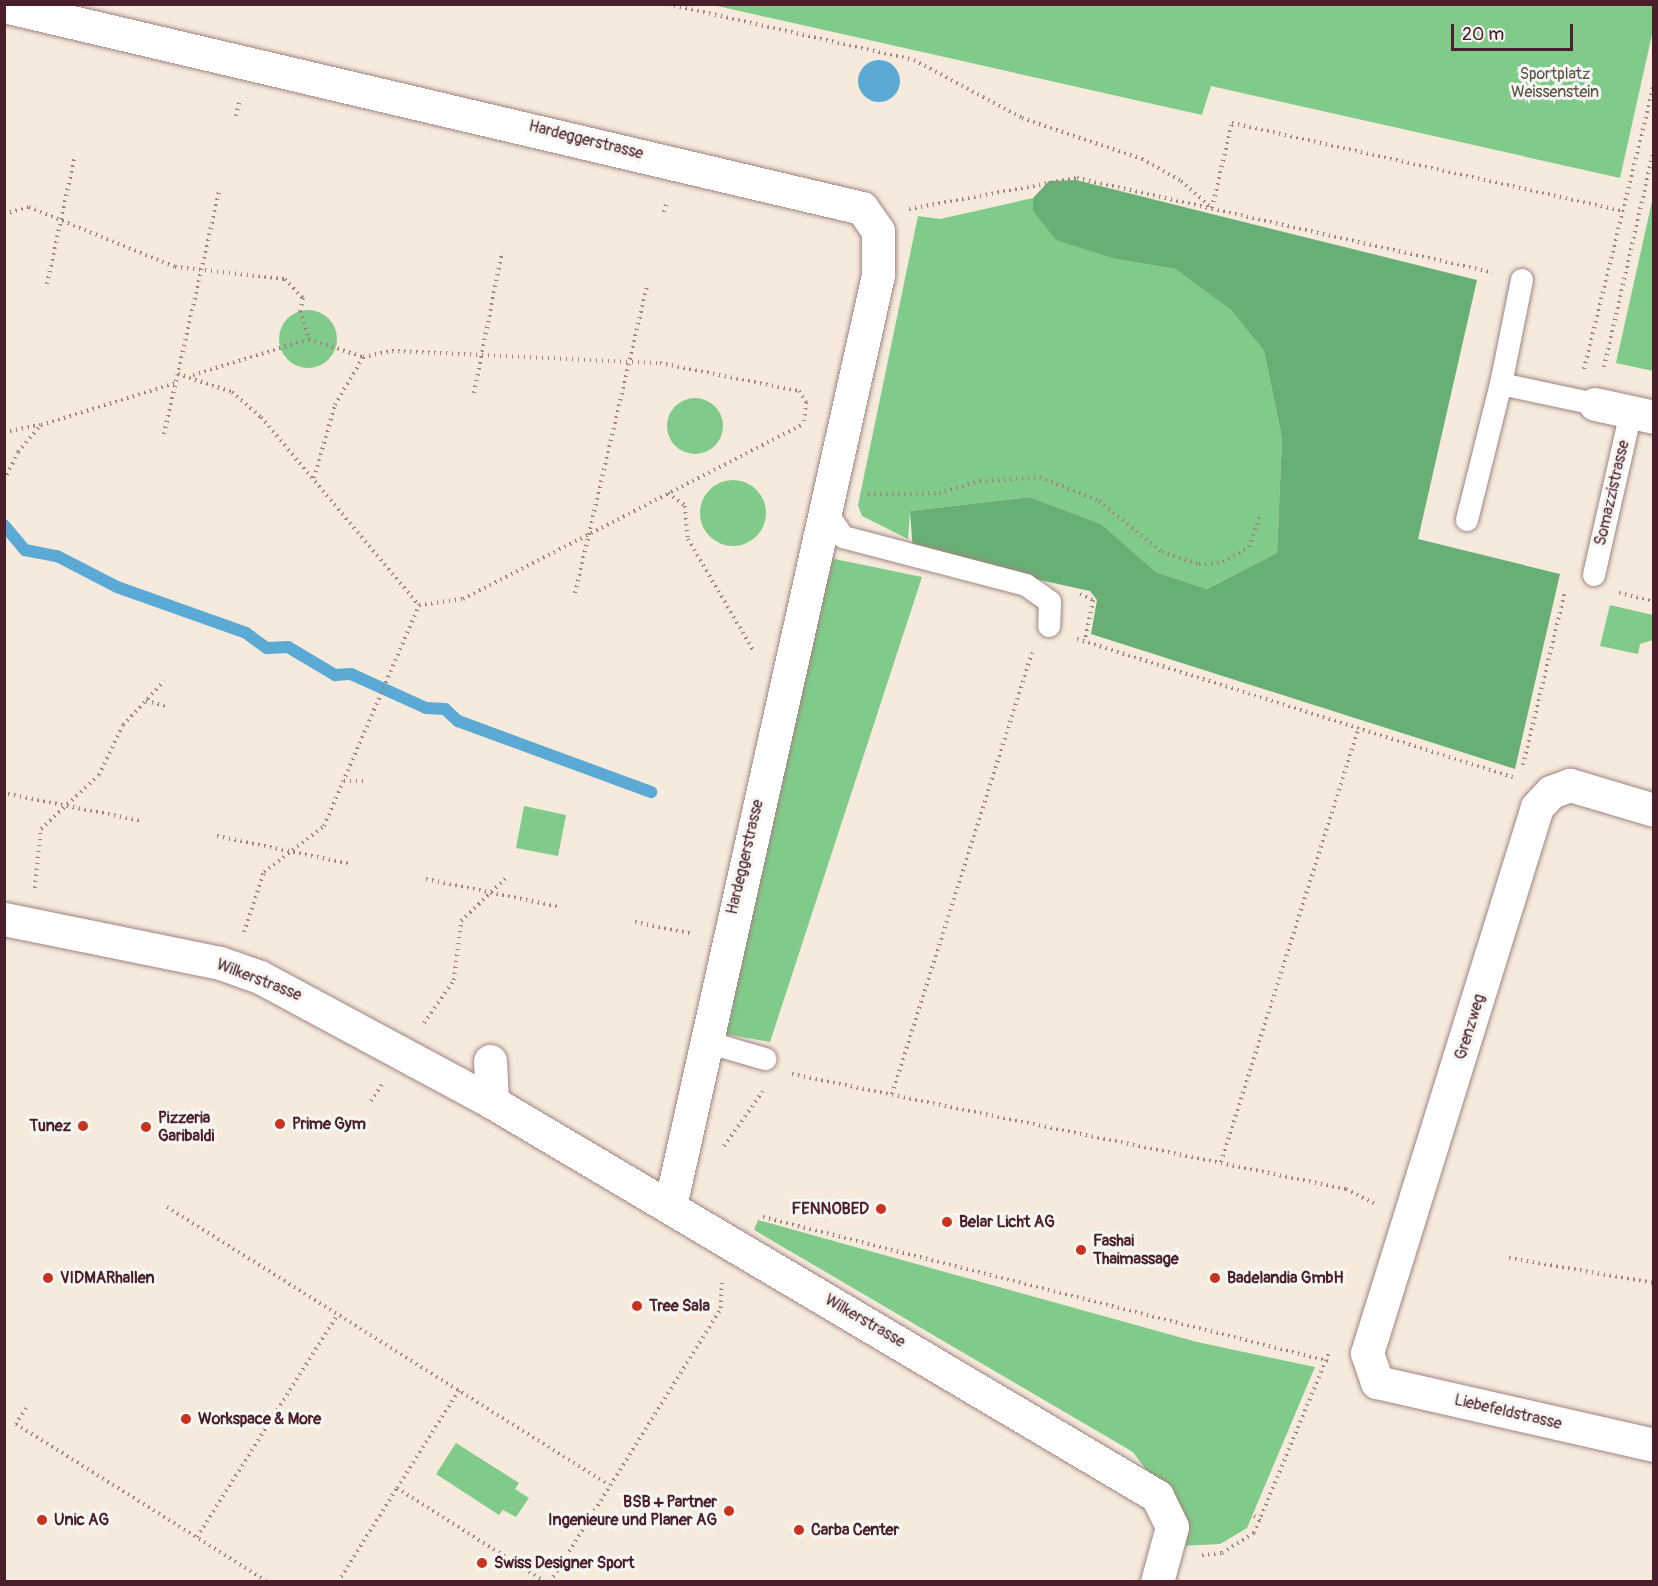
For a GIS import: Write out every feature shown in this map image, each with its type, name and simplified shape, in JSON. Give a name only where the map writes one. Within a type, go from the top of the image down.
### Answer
[{"type":"street","name":"Hardeggerstrasse","points":[[4,6],[862,208],[878,231],[878,275],[703,1041],[670,1206]]},
{"type":"street","name":"Somazzistrasse","points":[[1586,402],[1642,414]]},
{"type":"street","name":"Grenzweg","points":[[1370,1370],[1367,1353],[1537,807],[1551,792],[1570,785],[1653,810]]},
{"type":"street","name":"Wilkerstrasse","points":[[4,919],[220,963],[260,977],[492,1102],[1157,1496],[1172,1527],[1157,1581]]},
{"type":"street","points":[[490,1060],[492,1102]]},
{"type":"street","name":"Liebefeldstrasse","points":[[1370,1370],[1377,1382],[1653,1445]]},
{"type":"lane","points":[[1467,520],[1501,384],[1522,280]]},
{"type":"lane","name":"Somazzistrasse","points":[[1501,384],[1586,402]]},
{"type":"lane","name":"Somazzistrasse","points":[[1594,575],[1642,414]]},
{"type":"lane","points":[[827,502],[843,537],[1026,585],[1050,602],[1042,634]]},
{"type":"lane","points":[[703,1041],[765,1059]]},
{"type":"path","points":[[668,4],[914,60],[1022,117],[1142,159],[1181,181],[1212,208]]},
{"type":"path","points":[[1586,402],[1623,211],[1653,84]]},
{"type":"path","points":[[1652,93],[1653,99]]},
{"type":"path","points":[[1212,208],[1232,123],[1623,211]]},
{"type":"path","points":[[1586,402],[1653,148]]},
{"type":"path","points":[[47,284],[75,156]]},
{"type":"path","points":[[870,220],[1065,177],[1212,208],[1522,280]]},
{"type":"path","points":[[164,434],[219,188]]},
{"type":"path","points":[[4,214],[29,207],[175,267],[285,279],[303,298],[300,311],[309,339]]},
{"type":"path","points":[[474,393],[502,252]]},
{"type":"path","points":[[575,593],[647,285]]},
{"type":"path","points":[[178,374],[193,375],[309,339],[363,357],[392,351],[480,359],[660,363],[799,391],[806,402],[804,424]]},
{"type":"path","points":[[314,478],[335,405],[363,357]]},
{"type":"path","points":[[193,375],[239,398],[314,478],[418,605]]},
{"type":"path","points":[[4,432],[41,425],[176,382]]},
{"type":"path","points":[[418,605],[463,599],[850,401]]},
{"type":"path","points":[[4,480],[18,452],[41,425]]},
{"type":"path","points":[[827,502],[921,494],[990,479],[1040,477],[1099,501],[1162,552],[1199,564],[1223,562],[1249,547],[1260,515]]},
{"type":"path","points":[[668,494],[685,506],[688,538],[782,700]]},
{"type":"path","points":[[1616,592],[1653,601]]},
{"type":"path","points":[[1085,641],[1093,600]]},
{"type":"path","points":[[242,936],[264,872],[324,826],[418,605]]},
{"type":"path","points":[[892,1094],[1042,634]]},
{"type":"path","points":[[1073,639],[1520,779]]},
{"type":"path","points":[[35,890],[41,829],[99,775],[123,725],[164,681]]},
{"type":"path","points":[[146,701],[166,706]]},
{"type":"path","points":[[1221,1162],[1359,728]]},
{"type":"path","points":[[344,781],[368,781]]},
{"type":"path","points":[[8,794],[142,821]]},
{"type":"path","points":[[217,836],[351,864]]},
{"type":"path","points":[[454,980],[461,921],[506,878]]},
{"type":"path","points":[[426,879],[560,907]]},
{"type":"path","points":[[635,922],[726,941]]},
{"type":"path","points":[[788,1073],[1346,1189],[1379,1207]]},
{"type":"path","points":[[741,1122],[765,1088]]},
{"type":"path","points":[[167,1207],[609,1485]]},
{"type":"path","points":[[759,1216],[1315,1358]]},
{"type":"path","points":[[1509,1258],[1653,1283]]},
{"type":"path","points":[[550,1581],[721,1308],[723,1276]]},
{"type":"path","points":[[197,1537],[338,1314]]},
{"type":"path","points":[[338,1581],[459,1390]]},
{"type":"path","points":[[26,1408],[16,1424],[268,1581]]},
{"type":"path","points":[[397,1488],[545,1581]]},
{"type":"path","points":[[1254,1516],[1261,1521]]},
{"type":"green space","name":"Sportplatz Weissenstein","points":[[1653,4],[1653,30],[1620,178],[1211,86],[1202,115],[713,5]]},
{"type":"green space","points":[[1076,180],[1477,280],[1418,539],[1560,574],[1515,769],[1091,634],[1097,600],[1090,591],[913,552],[910,511],[1030,497],[1101,524],[1156,572],[1207,589],[1277,553],[1282,438],[1264,351],[1231,310],[1175,269],[1116,259],[1056,240],[1033,211],[1033,198],[1049,181]]},
{"type":"green space","points":[[1653,197],[1653,371],[1616,363]]},
{"type":"green space","points":[[1033,198],[1033,211],[1116,259],[1175,269],[1231,310],[1264,351],[1282,438],[1277,553],[1207,589],[1156,572],[1101,524],[1030,497],[910,511],[908,539],[862,516],[858,505],[918,216],[940,219]]},
{"type":"green space","points":[[308,310],[319,312],[332,323],[337,339],[335,350],[324,363],[308,368],[297,366],[284,355],[279,339],[281,328],[292,315]]},
{"type":"green space","points":[[695,398],[706,400],[715,406],[721,415],[723,426],[721,437],[715,446],[706,452],[695,454],[684,452],[675,446],[669,437],[667,426],[669,415],[675,406],[684,400]]},
{"type":"green space","points":[[733,480],[746,483],[756,490],[763,500],[766,513],[763,526],[756,536],[746,543],[733,546],[720,543],[710,536],[703,526],[700,513],[703,500],[710,490],[720,483]]},
{"type":"green space","points":[[825,557],[922,577],[770,1042],[720,1033]]},
{"type":"green space","points":[[1610,605],[1653,615],[1653,640],[1640,644],[1638,654],[1600,646]]},
{"type":"green space","points":[[524,806],[566,815],[558,856],[516,848]]},
{"type":"green space","points":[[758,1220],[1197,1342],[1315,1367],[1247,1528],[1220,1544],[1179,1546],[1176,1510],[1133,1452],[754,1230]]},
{"type":"green space","points":[[456,1443],[519,1483],[515,1489],[529,1498],[516,1517],[503,1510],[499,1515],[436,1474]]},
{"type":"water","points":[[879,60],[887,61],[894,66],[899,73],[899,89],[894,96],[887,101],[879,102],[871,101],[864,96],[859,89],[858,81],[859,73],[864,66],[871,61]]},
{"type":"waterway","points":[[4,525],[25,550],[57,556],[117,587],[246,633],[267,648],[288,647],[335,675],[351,674],[426,708],[445,709],[458,721],[651,792]]},
{"type":"place","name":"Prime Gym","points":[[280,1124]]},
{"type":"place","name":"Tunez","points":[[83,1126]]},
{"type":"place","name":"Pizzeria Garibaldi","points":[[146,1127]]},
{"type":"place","name":"FENNOBED","points":[[881,1209]]},
{"type":"place","name":"Belar Licht AG","points":[[947,1222]]},
{"type":"place","name":"Fashai Thaimassage","points":[[1081,1250]]},
{"type":"place","name":"VIDMARhallen","points":[[48,1278]]},
{"type":"place","name":"Badelandia GmbH","points":[[1215,1278]]},
{"type":"place","name":"Tree Sala","points":[[637,1306]]},
{"type":"place","name":"Workspace & More","points":[[186,1419]]},
{"type":"place","name":"BSB + Partner Ingenieure und Planer AG","points":[[729,1511]]},
{"type":"place","name":"Unic AG","points":[[42,1520]]},
{"type":"place","name":"Carba Center","points":[[799,1530]]},
{"type":"place","name":"Swiss Designer Sport","points":[[482,1563]]}]
